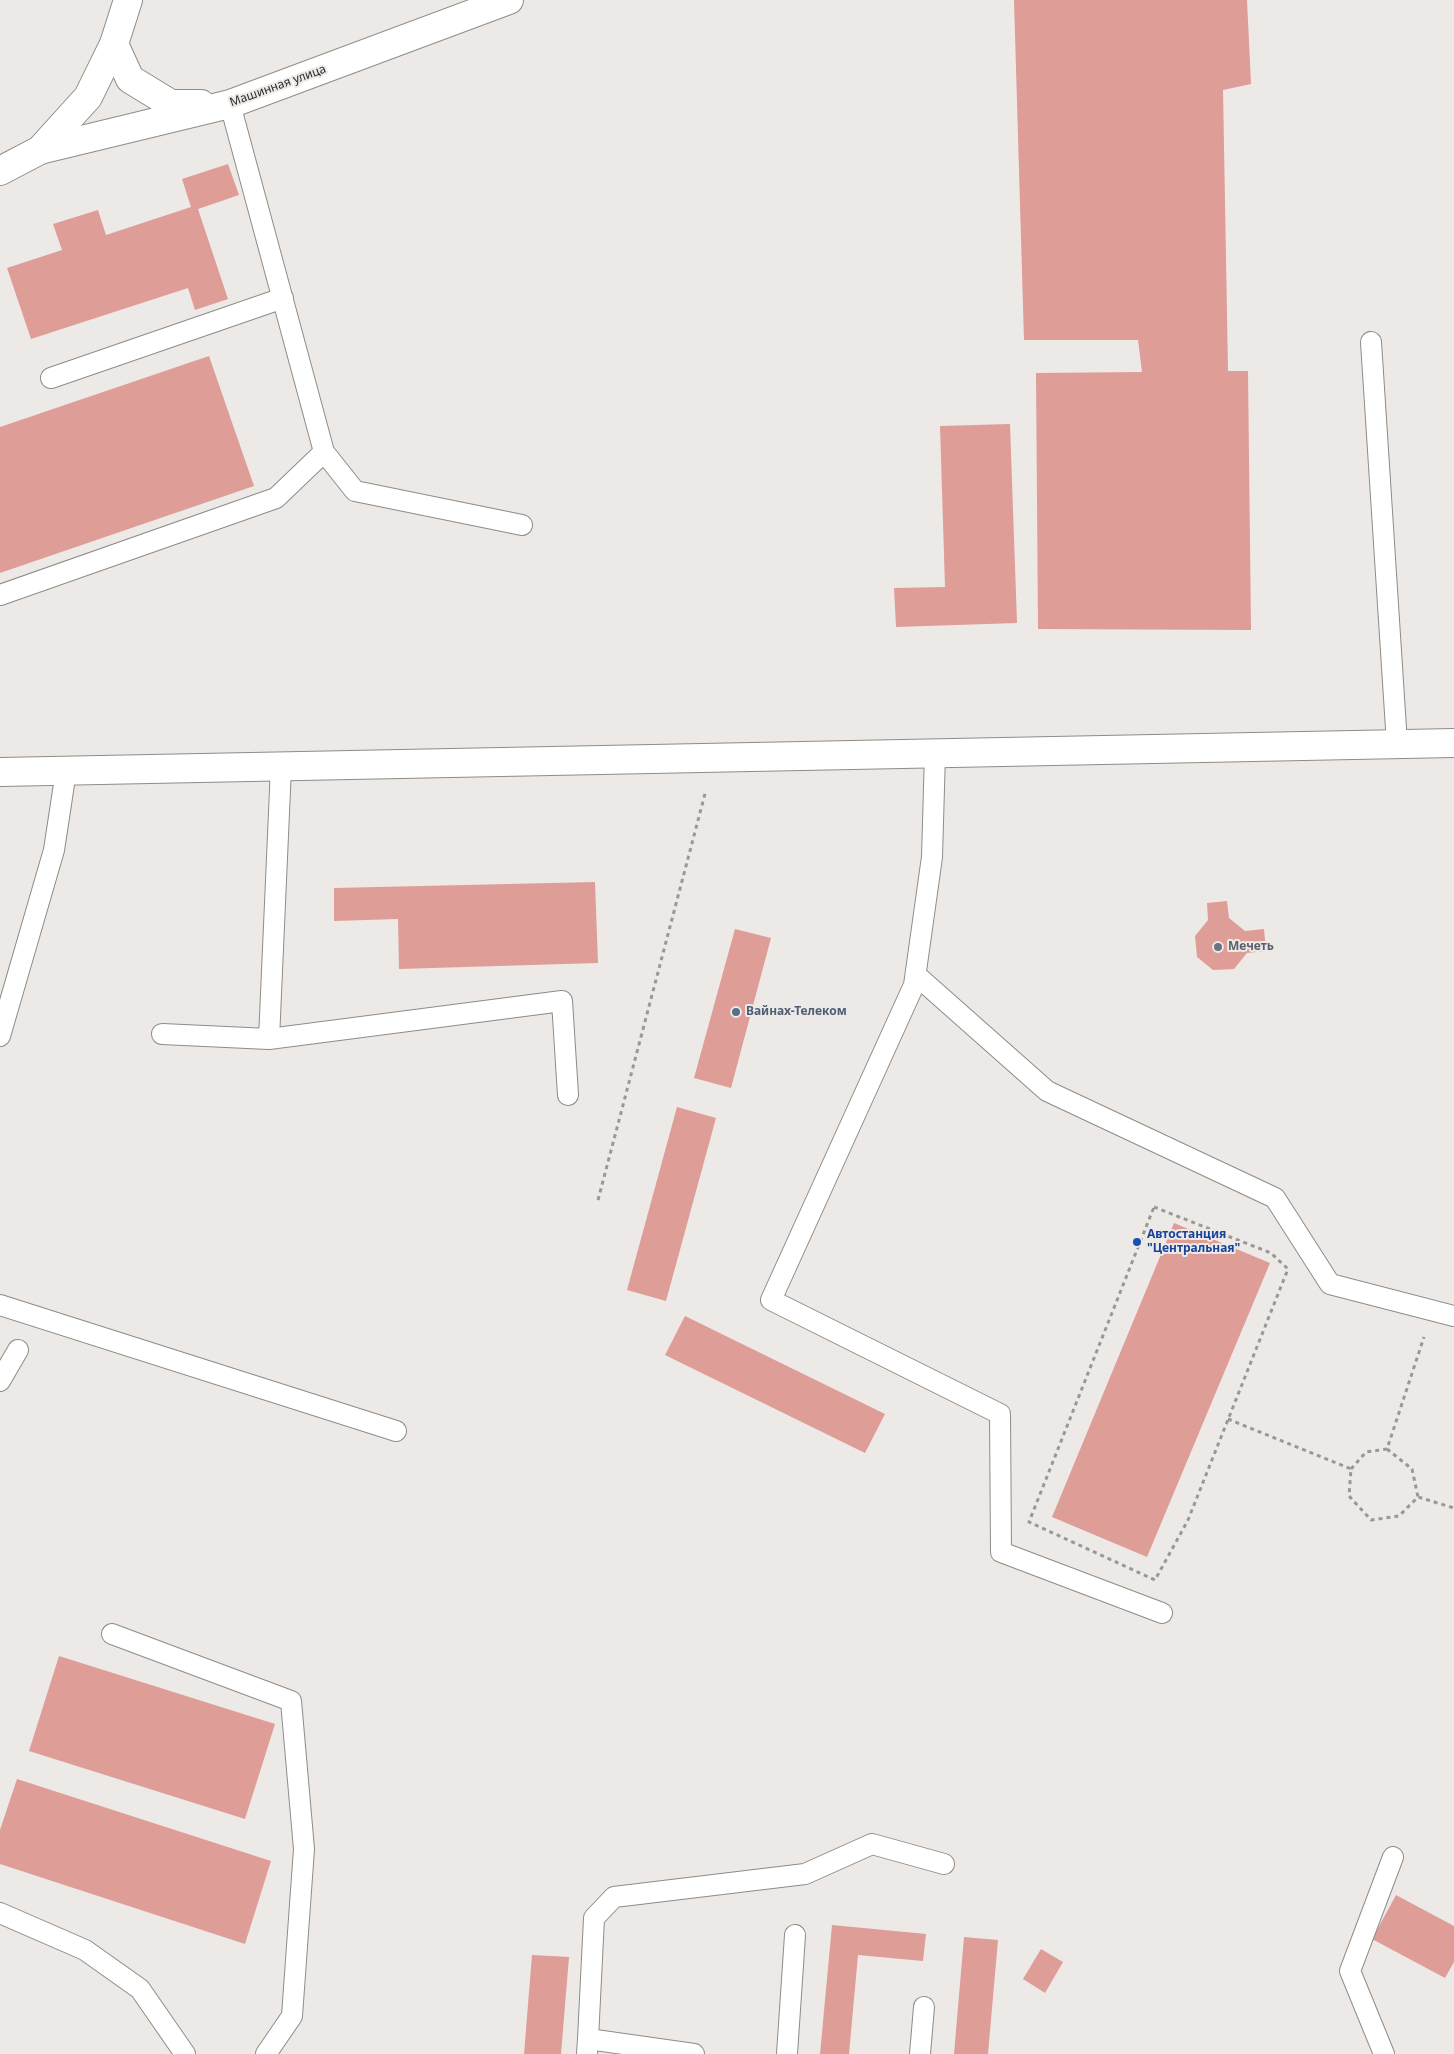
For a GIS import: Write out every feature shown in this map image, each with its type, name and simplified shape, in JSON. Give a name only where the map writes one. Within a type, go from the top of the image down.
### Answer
[{"type":"street","points":[[0,171],[40,150],[88,97],[114,44],[128,0]]},
{"type":"street","name":"Машинная улица","points":[[40,150],[230,104],[509,0]]},
{"type":"street","points":[[114,44],[130,79],[172,104],[230,104]]},
{"type":"street","points":[[0,772],[1454,743]]},
{"type":"lane","points":[[230,104],[324,452],[355,491],[522,524]]},
{"type":"lane","points":[[51,378],[282,298]]},
{"type":"lane","points":[[1371,342],[1397,744]]},
{"type":"lane","points":[[0,595],[276,498],[324,452]]},
{"type":"lane","points":[[935,754],[932,856],[914,985],[771,1300],[1000,1414],[1001,1552],[1162,1613]]},
{"type":"lane","points":[[269,1038],[281,766]]},
{"type":"lane","points":[[0,1036],[54,850],[66,771]]},
{"type":"lane","points":[[916,975],[1047,1090],[1275,1198],[1330,1284],[1454,1316]]},
{"type":"lane","points":[[162,1034],[269,1038],[562,1001],[568,1095]]},
{"type":"lane","points":[[0,1305],[396,1431]]},
{"type":"lane","points":[[0,1381],[18,1350]]},
{"type":"lane","points":[[112,1634],[291,1701],[304,1849],[292,2016],[266,2054]]},
{"type":"lane","points":[[694,2054],[588,2046],[594,1918],[614,1897],[805,1874],[872,1844],[944,1864]]},
{"type":"lane","points":[[1384,2054],[1350,1971],[1393,1857]]},
{"type":"lane","points":[[0,1913],[85,1950],[140,1989],[185,2054]]},
{"type":"lane","points":[[787,2054],[796,1934]]},
{"type":"lane","points":[[920,2054],[924,2007]]},
{"type":"path","points":[[598,1200],[715,758]]},
{"type":"path","points":[[1154,1207],[1272,1253],[1288,1269],[1228,1419],[1188,1520],[1155,1580],[1029,1522],[1154,1207]]},
{"type":"path","points":[[1388,1449],[1433,1311]]},
{"type":"path","points":[[1228,1419],[1351,1469]]},
{"type":"path","points":[[1388,1449],[1412,1469],[1418,1497],[1399,1516],[1371,1520],[1349,1496],[1351,1469],[1366,1452],[1388,1449]]},
{"type":"path","points":[[1418,1497],[1454,1508]]},
{"type":"building","points":[[1014,0],[1247,0],[1251,84],[1223,90],[1228,371],[1248,371],[1251,630],[1038,629],[1036,373],[1142,372],[1138,340],[1024,340]]},
{"type":"building","points":[[228,164],[239,195],[198,209],[228,299],[195,310],[188,288],[31,339],[7,268],[62,250],[53,224],[98,210],[106,235],[191,207],[182,179]]},
{"type":"building","points":[[209,356],[254,486],[0,573],[0,427]]},
{"type":"building","points":[[1010,424],[1017,623],[896,627],[894,588],[945,587],[940,426]]},
{"type":"building","points":[[595,882],[598,963],[399,969],[398,919],[334,921],[334,888]]},
{"type":"building","points":[[1227,901],[1229,918],[1245,931],[1264,929],[1266,951],[1247,953],[1234,969],[1213,970],[1197,957],[1195,936],[1208,920],[1207,903]]},
{"type":"building","points":[[735,929],[771,938],[731,1088],[694,1078]]},
{"type":"building","points":[[677,1107],[716,1118],[666,1301],[627,1290]]},
{"type":"building","points":[[1174,1223],[1270,1263],[1147,1557],[1052,1517]]},
{"type":"building","points":[[685,1316],[885,1414],[865,1453],[665,1355]]},
{"type":"building","points":[[59,1656],[275,1724],[245,1819],[29,1751]]},
{"type":"building","points":[[17,1779],[271,1861],[245,1944],[0,1864],[0,1830]]},
{"type":"building","points":[[1396,1895],[1454,1926],[1454,1962],[1445,1978],[1372,1939]]},
{"type":"building","points":[[832,1925],[926,1934],[923,1961],[858,1955],[849,2054],[820,2054]]},
{"type":"building","points":[[964,1937],[998,1940],[988,2054],[954,2054]]},
{"type":"building","points":[[1041,1949],[1063,1962],[1045,1993],[1023,1979]]},
{"type":"building","points":[[532,1955],[569,1957],[561,2054],[524,2054]]},
{"type":"place","name":"Мечеть","points":[[1218,947]]},
{"type":"place","name":"Вайнах-Телеком","points":[[736,1012]]},
{"type":"place","name":"Автостанция \"Центральная\"","points":[[1137,1242]]}]
